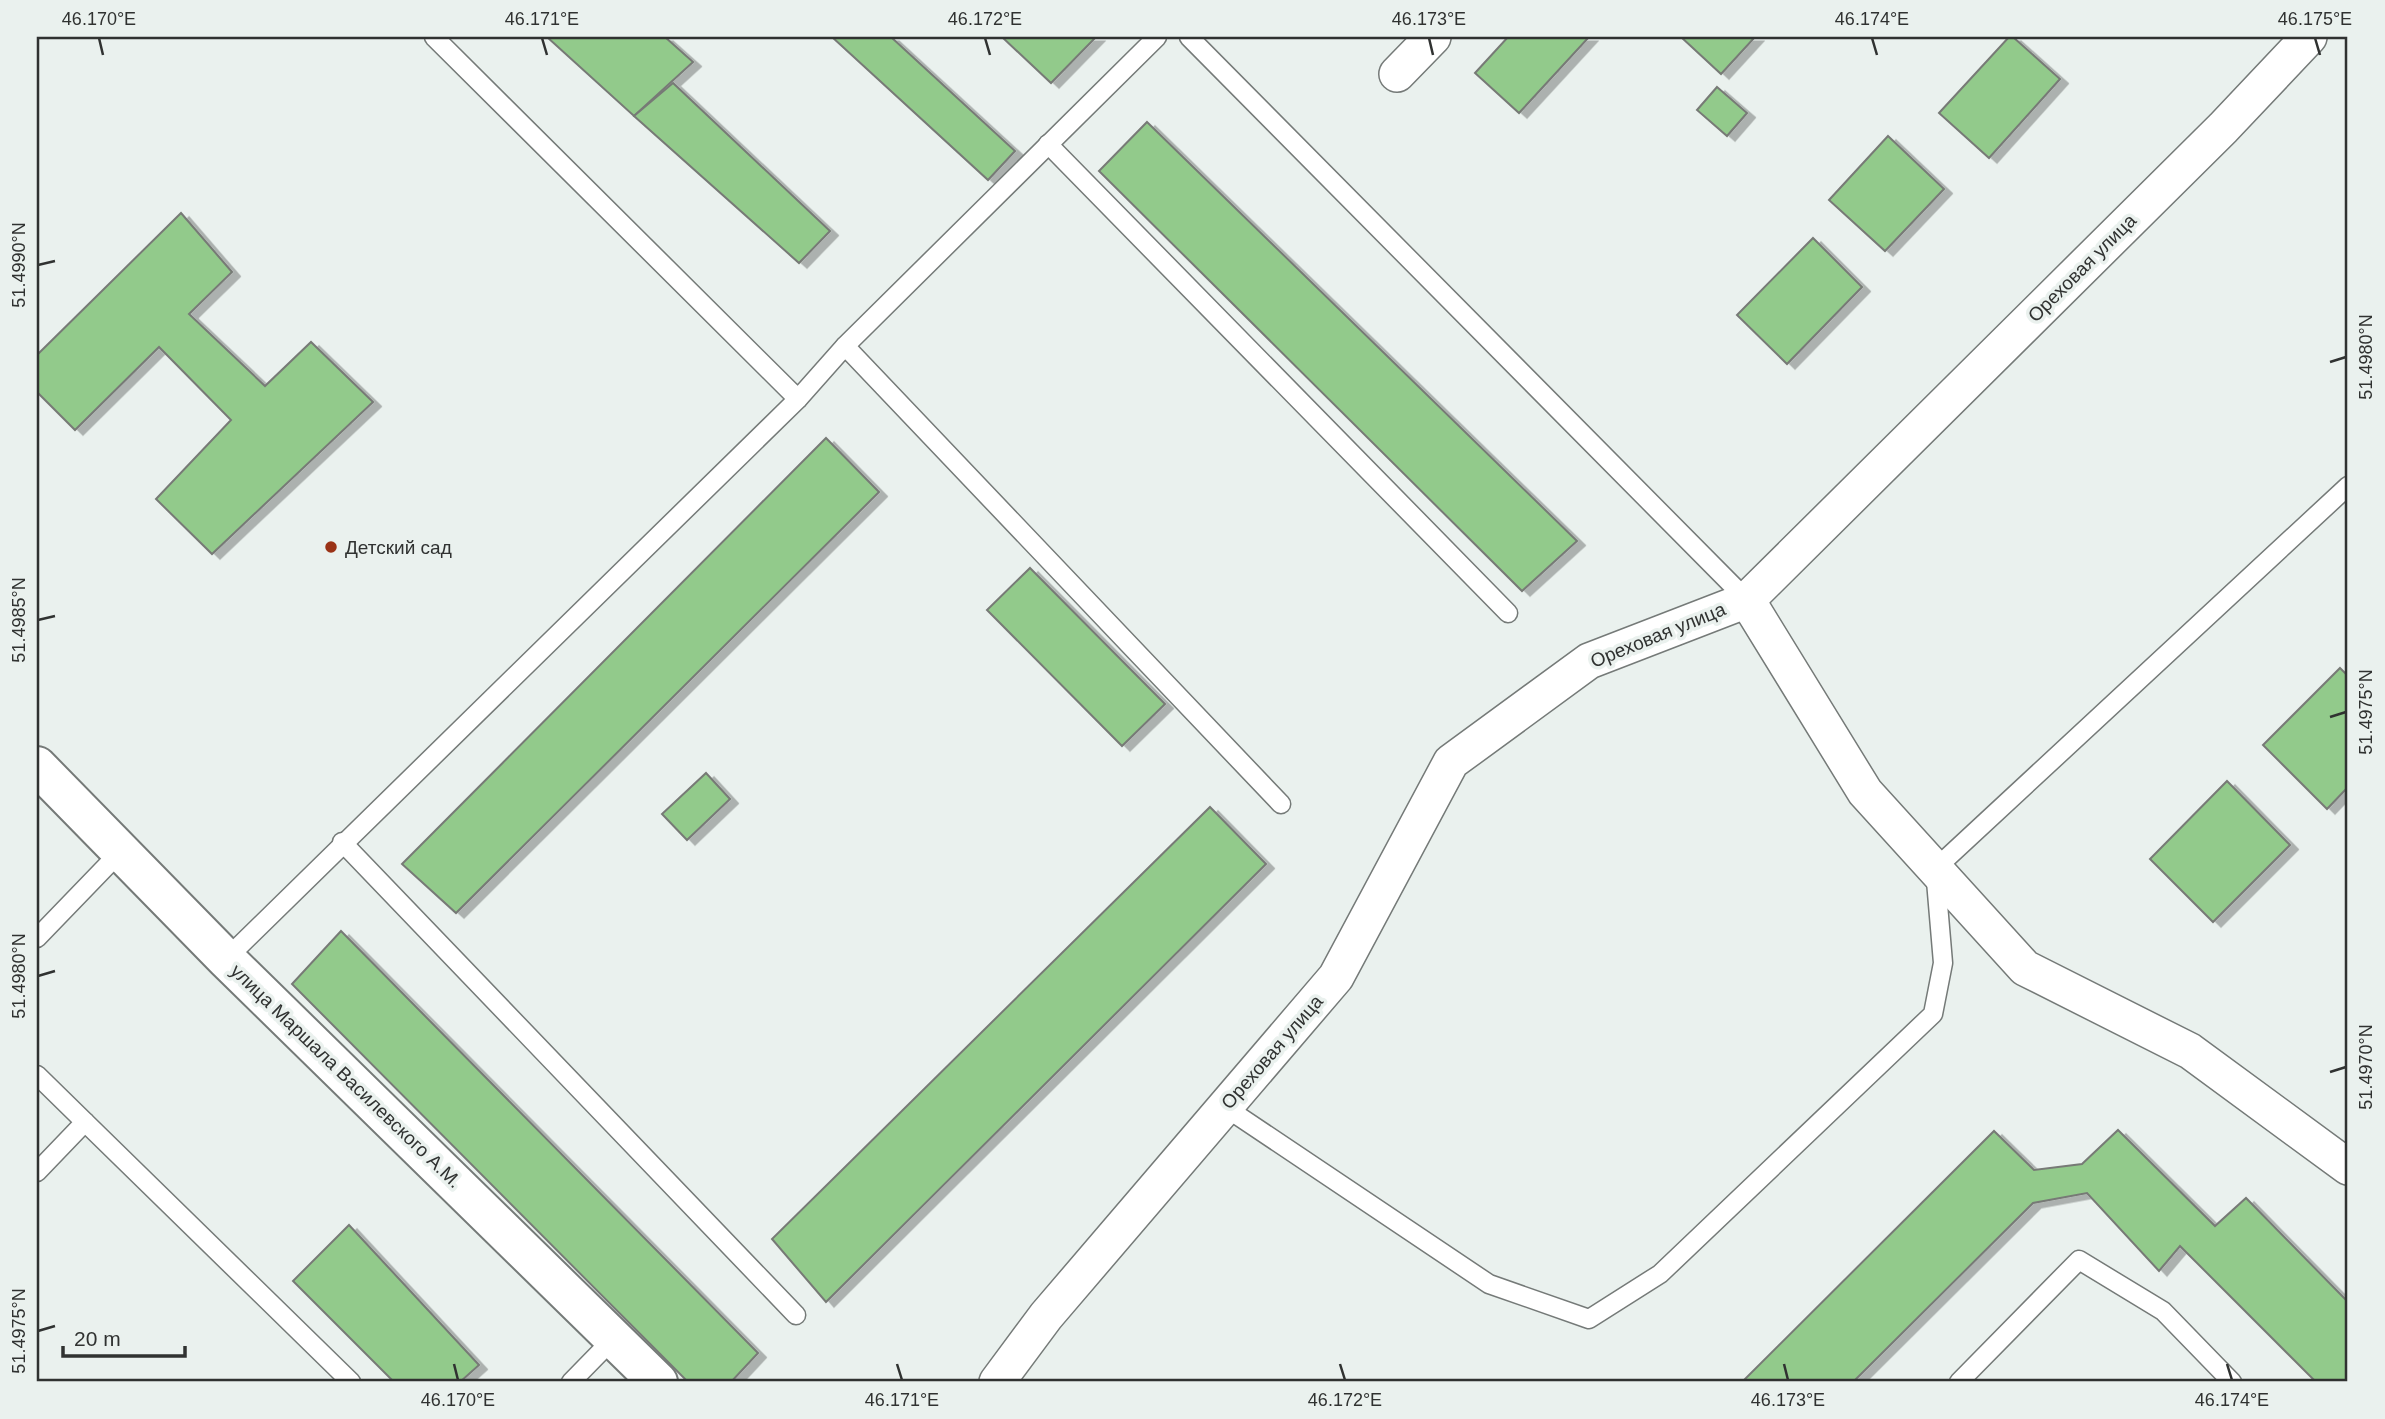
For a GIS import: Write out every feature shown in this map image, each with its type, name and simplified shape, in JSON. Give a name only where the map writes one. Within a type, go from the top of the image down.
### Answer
[{"type":"main road","name":"улица Маршала Василевского А.М.","points":[[37,766],[226,959],[658,1382]]},
{"type":"street","points":[[1397,74],[1433,37]]},
{"type":"street","name":"Ореховая улица","points":[[997,1382],[1046,1316],[1336,977],[1451,762],[1589,661],[1747,600],[2223,128],[2309,37]]},
{"type":"street","points":[[1747,600],[1865,792],[2025,968],[2190,1051],[2348,1167]]},
{"type":"lane","points":[[434,37],[798,399]]},
{"type":"lane","points":[[226,959],[342,842],[798,399],[845,346],[1157,37]]},
{"type":"lane","points":[[1189,37],[1747,600]]},
{"type":"lane","points":[[1048,144],[1508,613]]},
{"type":"lane","points":[[845,346],[1282,804]]},
{"type":"lane","points":[[1225,1107],[1489,1284],[1589,1319],[1660,1274],[1933,1014],[1942,963],[1935,869],[2348,486]]},
{"type":"lane","points":[[342,842],[796,1315]]},
{"type":"lane","points":[[37,938],[122,850]]},
{"type":"lane","points":[[37,1075],[351,1382]]},
{"type":"lane","points":[[37,1172],[85,1122]]},
{"type":"lane","points":[[1959,1382],[2079,1260],[2163,1311],[2232,1382]]},
{"type":"lane","points":[[571,1382],[614,1338]]},
{"type":"building","points":[[547,37],[665,37],[693,62],[634,116]]},
{"type":"building","points":[[832,37],[891,37],[1015,151],[988,180]]},
{"type":"building","points":[[1002,37],[1096,37],[1051,83]]},
{"type":"building","points":[[1508,37],[1589,37],[1519,113],[1475,73]]},
{"type":"building","points":[[1681,37],[1755,37],[1721,74]]},
{"type":"building","points":[[2009,37],[2013,37],[2060,79],[1989,158],[1939,113]]},
{"type":"building","points":[[673,83],[830,231],[799,263],[634,116]]},
{"type":"building","points":[[1717,87],[1747,113],[1727,136],[1697,110]]},
{"type":"building","points":[[1147,122],[1577,541],[1522,591],[1099,171]]},
{"type":"building","points":[[1888,136],[1944,189],[1885,251],[1829,200]]},
{"type":"building","points":[[181,213],[232,272],[189,314],[265,386],[311,342],[373,402],[212,554],[156,499],[231,420],[159,347],[75,430],[37,392],[37,355]]},
{"type":"building","points":[[1813,238],[1862,287],[1787,364],[1737,315]]},
{"type":"building","points":[[826,438],[879,492],[456,913],[402,864]]},
{"type":"building","points":[[1030,568],[1165,704],[1122,746],[987,610]]},
{"type":"building","points":[[2340,668],[2348,676],[2348,787],[2327,809],[2263,745]]},
{"type":"building","points":[[706,773],[730,799],[687,840],[662,814]]},
{"type":"building","points":[[2227,781],[2290,845],[2213,922],[2150,859]]},
{"type":"building","points":[[1210,807],[1266,864],[826,1302],[772,1239]]},
{"type":"building","points":[[341,931],[758,1353],[731,1382],[688,1382],[292,984]]},
{"type":"building","points":[[2118,1130],[2215,1226],[2246,1198],[2348,1302],[2348,1382],[2316,1382],[2180,1246],[2159,1271],[2087,1193],[2033,1203],[1853,1382],[1742,1382],[1994,1131],[2034,1170],[2082,1164]]},
{"type":"building","points":[[349,1225],[479,1365],[460,1382],[394,1382],[293,1281]]},
{"type":"place","name":"Детский сад","points":[[331,547]]}]
